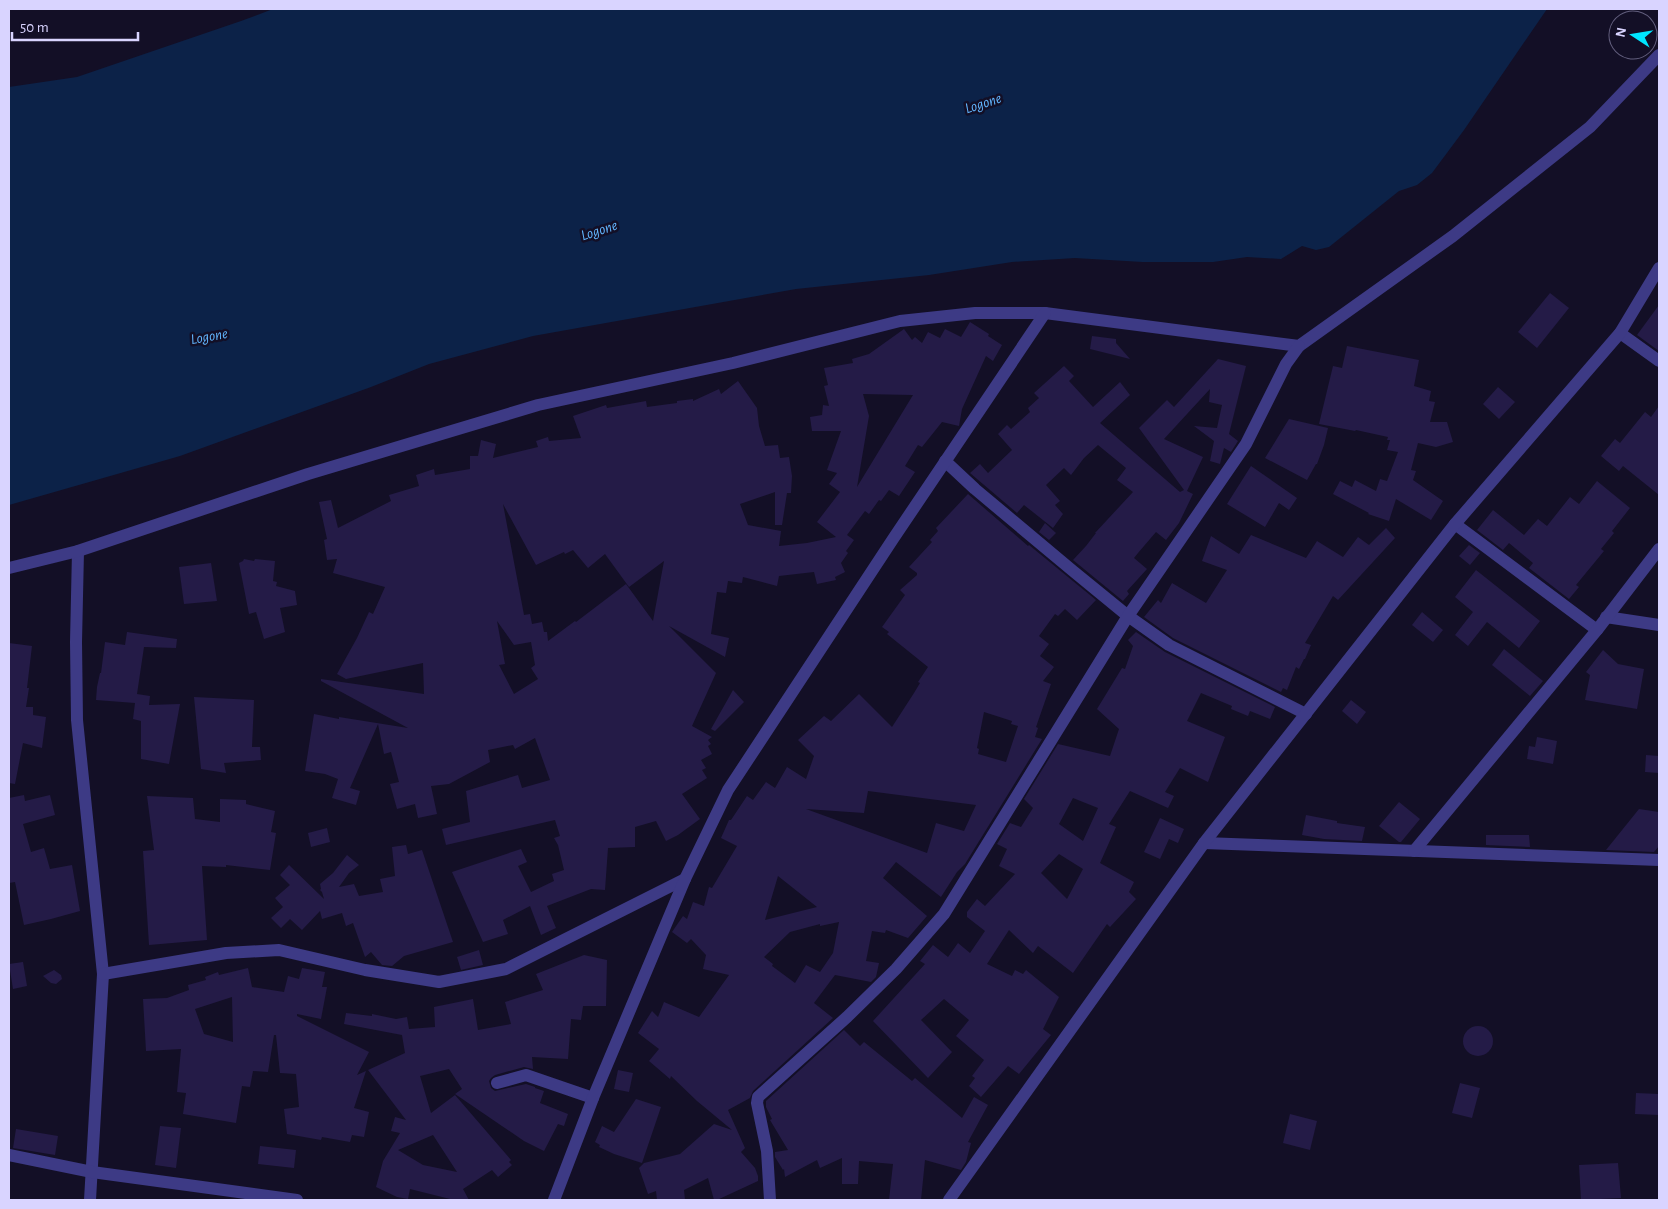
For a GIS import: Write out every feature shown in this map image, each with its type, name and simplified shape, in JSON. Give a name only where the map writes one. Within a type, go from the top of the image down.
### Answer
[{"type":"street","points":[[770,1200],[767,1151],[757,1103],[758,1097],[848,1017],[896,969],[944,914],[1128,616],[1246,444],[1286,364],[1299,346],[1453,236],[1590,126],[1659,55]]},
{"type":"street","points":[[949,1200],[1204,843],[1455,524],[1620,333],[1659,268]]},
{"type":"street","points":[[9,568],[78,551],[308,474],[538,405],[733,363],[900,321],[975,312],[1045,313],[1299,346]]},
{"type":"street","points":[[554,1200],[594,1098],[685,879],[728,790],[1045,313]]},
{"type":"street","points":[[1620,333],[1659,361]]},
{"type":"street","points":[[945,461],[1128,616],[1169,645],[1306,714]]},
{"type":"street","points":[[1455,524],[1597,630]]},
{"type":"street","points":[[1414,851],[1597,630],[1659,549]]},
{"type":"street","points":[[78,551],[77,720],[103,974],[90,1200]]},
{"type":"street","points":[[1606,617],[1659,625]]},
{"type":"street","points":[[1204,843],[1414,851],[1657,857]]},
{"type":"street","points":[[103,974],[226,953],[280,950],[365,970],[439,982],[506,969],[685,879]]},
{"type":"street","points":[[497,1083],[526,1075],[594,1098]]},
{"type":"street","points":[[9,1155],[92,1172],[297,1200]]},
{"type":"water","name":"Logone","points":[[273,9],[1547,9],[1464,130],[1432,173],[1417,185],[1399,191],[1329,247],[1316,250],[1302,246],[1281,259],[1247,257],[1213,262],[1143,262],[1075,258],[1012,262],[929,275],[796,289],[533,336],[429,364],[180,456],[9,505],[9,87],[77,77]]},
{"type":"building","points":[[1550,293],[1569,308],[1537,348],[1518,332]]},
{"type":"building","points":[[1659,305],[1659,351],[1637,335]]},
{"type":"building","points":[[970,322],[1002,345],[993,361],[986,356],[962,409],[959,426],[942,422],[922,447],[918,445],[905,466],[915,472],[899,496],[889,490],[869,514],[865,511],[847,535],[854,540],[846,551],[848,553],[841,563],[845,572],[835,577],[836,580],[817,584],[814,572],[779,576],[777,586],[743,577],[742,583],[728,581],[726,593],[717,592],[711,634],[729,638],[725,657],[669,626],[716,673],[692,726],[712,737],[708,740],[711,744],[708,746],[712,754],[701,760],[706,768],[702,770],[707,778],[682,794],[700,819],[666,841],[656,821],[635,827],[635,847],[608,848],[605,890],[591,889],[547,906],[556,928],[541,935],[530,906],[503,920],[508,934],[483,942],[452,872],[521,849],[527,862],[518,866],[531,892],[554,881],[552,874],[564,870],[558,845],[554,838],[560,836],[555,820],[446,845],[442,829],[470,822],[466,791],[518,775],[522,788],[550,780],[535,738],[515,749],[513,745],[488,750],[490,762],[449,784],[431,786],[437,814],[418,818],[415,804],[397,809],[390,784],[399,782],[391,752],[384,754],[378,724],[350,788],[360,791],[356,805],[332,798],[338,779],[325,774],[305,771],[314,714],[408,728],[321,681],[321,679],[424,694],[423,663],[346,679],[337,674],[369,612],[373,614],[385,587],[333,573],[337,559],[327,560],[324,540],[327,539],[319,502],[331,500],[338,528],[391,501],[389,495],[419,486],[416,475],[434,469],[435,475],[470,469],[470,456],[478,456],[481,440],[496,444],[493,458],[538,447],[536,441],[548,437],[549,441],[581,438],[573,416],[606,405],[607,408],[646,401],[647,407],[677,403],[677,401],[693,399],[693,401],[719,389],[721,394],[738,381],[757,408],[759,426],[765,446],[778,445],[780,458],[789,457],[792,476],[791,493],[787,493],[782,525],[775,525],[775,492],[740,504],[748,525],[781,531],[779,546],[836,537],[817,522],[840,492],[829,484],[837,473],[827,470],[841,431],[812,431],[810,417],[822,415],[823,405],[829,406],[824,386],[828,385],[824,368],[853,363],[852,359],[869,354],[904,329],[912,340],[915,337],[922,343],[928,332],[940,338],[945,329],[961,337]],"holes":[[[863,394],[913,395],[857,487],[869,416]],[[503,504],[536,565],[564,552],[565,554],[573,550],[588,568],[605,554],[629,587],[664,561],[653,621],[626,584],[548,641],[547,632],[544,632],[542,622],[532,624],[530,614],[524,615]],[[497,621],[514,645],[531,642],[535,665],[531,668],[538,679],[514,694],[499,665],[505,664]]]},
{"type":"building","points":[[1092,336],[1116,339],[1116,343],[1130,359],[1090,349]]},
{"type":"building","points":[[1347,346],[1419,360],[1414,386],[1431,391],[1429,401],[1435,402],[1430,422],[1447,422],[1453,442],[1436,447],[1418,443],[1411,470],[1416,471],[1413,480],[1443,501],[1431,520],[1396,499],[1389,521],[1368,514],[1333,494],[1340,481],[1352,487],[1355,480],[1376,491],[1380,479],[1387,481],[1398,452],[1387,450],[1390,440],[1387,440],[1388,437],[1319,424],[1333,366],[1342,368]]},
{"type":"building","points":[[1218,359],[1246,366],[1229,434],[1238,441],[1231,452],[1224,448],[1220,464],[1210,461],[1214,441],[1194,426],[1217,428],[1222,405],[1209,402],[1210,389],[1164,439],[1203,457],[1187,491],[1193,494],[1179,523],[1166,540],[1156,532],[1134,558],[1147,569],[1127,591],[1129,594],[1123,601],[1073,560],[1133,492],[1117,480],[1126,468],[1098,445],[1084,458],[1071,475],[1064,468],[1046,485],[1060,501],[1055,505],[1063,514],[1053,528],[1024,505],[1017,513],[970,473],[980,464],[988,473],[1012,450],[998,434],[1007,425],[1011,429],[1030,412],[1028,408],[1039,398],[1034,393],[1064,366],[1074,376],[1069,381],[1093,407],[1120,382],[1130,395],[1100,423],[1180,492],[1184,490],[1139,428],[1167,400],[1174,407]]},
{"type":"building","points":[[1498,387],[1515,402],[1499,419],[1483,404]]},
{"type":"building","points":[[1659,406],[1659,495],[1623,466],[1619,471],[1601,456],[1615,439],[1620,443],[1645,412],[1651,417]]},
{"type":"building","points":[[1289,419],[1328,428],[1317,464],[1307,480],[1265,458]]},
{"type":"building","points":[[1251,466],[1297,498],[1289,510],[1279,503],[1265,527],[1227,504]]},
{"type":"building","points":[[1597,481],[1630,508],[1601,549],[1604,551],[1576,585],[1579,587],[1569,599],[1529,568],[1533,563],[1509,543],[1503,550],[1477,530],[1493,510],[1524,535],[1538,519],[1547,526],[1570,497],[1579,504]]},
{"type":"building","points":[[968,494],[1028,546],[1096,600],[1077,620],[1065,609],[1058,616],[1055,614],[1039,636],[1049,644],[1040,656],[1054,667],[1043,681],[1051,684],[1036,727],[1038,728],[1035,737],[1042,739],[965,864],[957,872],[941,897],[896,862],[883,878],[927,916],[908,938],[886,930],[885,933],[872,931],[866,961],[879,963],[876,977],[871,982],[835,975],[814,1003],[833,1018],[753,1091],[750,1098],[728,1110],[745,1148],[741,1152],[755,1168],[758,1181],[714,1200],[708,1178],[684,1190],[685,1200],[657,1200],[656,1191],[648,1194],[639,1168],[644,1163],[680,1154],[714,1124],[732,1130],[671,1076],[670,1079],[649,1061],[659,1049],[638,1033],[652,1011],[658,1017],[664,1002],[699,1017],[729,975],[703,969],[706,955],[691,939],[687,943],[672,932],[683,916],[687,919],[693,902],[704,906],[709,887],[712,888],[737,846],[721,838],[729,820],[731,820],[747,796],[753,800],[766,782],[775,788],[787,767],[806,779],[814,756],[798,740],[824,716],[831,721],[859,694],[892,727],[928,667],[887,634],[889,632],[882,627],[905,595],[900,590],[917,575],[909,567],[932,542],[930,540],[938,531],[936,528]],"holes":[[[984,712],[1012,721],[1011,724],[1018,726],[1006,762],[978,754],[979,749],[977,748]],[[868,791],[976,805],[964,831],[936,823],[927,853],[806,809],[864,813]],[[778,876],[817,907],[765,920]],[[839,922],[833,953],[820,972],[806,965],[795,983],[772,966],[773,964],[764,957],[790,932],[820,924],[820,926]]]},
{"type":"building","points":[[1045,523],[1056,533],[1049,540],[1039,532]]},
{"type":"building","points":[[1386,528],[1395,538],[1338,600],[1333,596],[1305,643],[1311,645],[1299,669],[1296,667],[1287,690],[1283,688],[1281,692],[1173,638],[1144,617],[1158,600],[1161,603],[1172,583],[1206,603],[1227,570],[1202,561],[1211,536],[1239,554],[1251,535],[1306,558],[1317,541],[1343,557],[1358,537],[1369,545]]},
{"type":"building","points":[[1469,545],[1480,553],[1470,565],[1459,556]]},
{"type":"building","points":[[244,559],[275,561],[273,581],[277,582],[276,586],[295,591],[297,605],[280,608],[285,632],[264,639],[256,612],[249,614],[239,563]]},
{"type":"building","points":[[211,563],[217,601],[184,604],[179,567]]},
{"type":"building","points":[[1476,570],[1540,621],[1519,648],[1487,622],[1468,646],[1455,635],[1473,612],[1455,597]]},
{"type":"building","points":[[1422,612],[1443,630],[1433,642],[1412,625]]},
{"type":"building","points":[[127,632],[177,639],[176,648],[144,647],[137,694],[150,696],[149,705],[180,704],[169,764],[141,759],[141,721],[133,719],[135,703],[96,700],[105,642],[125,645]]},
{"type":"building","points":[[1136,632],[1165,652],[1275,707],[1270,719],[1250,711],[1248,716],[1231,709],[1232,706],[1201,693],[1187,721],[1225,737],[1208,782],[1180,768],[1165,792],[1174,796],[1168,808],[1130,791],[1109,824],[1116,827],[1100,863],[1134,882],[1129,892],[1136,899],[1110,927],[1107,924],[1073,973],[1038,946],[1033,953],[1009,930],[987,964],[1012,976],[1015,970],[1023,974],[1026,970],[1059,997],[1043,1029],[1051,1035],[1019,1074],[1008,1066],[981,1097],[969,1086],[975,1078],[972,1076],[984,1060],[956,1036],[969,1020],[944,999],[921,1020],[952,1052],[928,1078],[873,1021],[925,964],[920,961],[933,945],[948,957],[958,943],[970,953],[985,931],[967,917],[967,912],[977,899],[985,906],[1015,874],[999,866],[1007,849],[997,844],[1010,823],[1021,827],[1033,808],[1024,799],[1058,744],[1110,756],[1119,729],[1097,709],[1122,668],[1125,669],[1133,646],[1128,640]],"holes":[[[1073,798],[1098,808],[1083,841],[1059,824]],[[1059,854],[1083,869],[1067,899],[1041,873]]]},
{"type":"building","points":[[9,643],[32,646],[26,707],[33,707],[33,715],[46,717],[42,748],[23,743],[15,784],[9,783]]},
{"type":"building","points":[[1504,649],[1543,681],[1530,696],[1492,665]]},
{"type":"building","points":[[1603,650],[1618,664],[1644,669],[1637,709],[1585,700],[1590,675],[1586,672]]},
{"type":"building","points":[[733,690],[744,702],[715,731],[711,729]]},
{"type":"building","points":[[194,697],[254,700],[252,747],[260,747],[261,760],[224,763],[226,773],[201,769]]},
{"type":"building","points":[[1351,700],[1366,712],[1357,724],[1342,711]]},
{"type":"building","points":[[1537,737],[1557,741],[1553,764],[1527,759],[1529,746],[1535,747]]},
{"type":"building","points":[[1646,755],[1659,756],[1659,773],[1645,772]]},
{"type":"building","points":[[24,795],[25,801],[50,795],[55,815],[23,824],[31,852],[44,848],[50,869],[72,865],[80,911],[24,925],[15,882],[9,883],[9,798]]},
{"type":"building","points":[[147,796],[193,798],[195,819],[220,822],[220,799],[246,800],[246,804],[275,811],[271,832],[276,833],[270,870],[226,865],[226,867],[202,866],[207,940],[149,945],[143,851],[154,850]]},
{"type":"building","points":[[1399,802],[1420,819],[1401,842],[1379,826]]},
{"type":"building","points":[[1639,809],[1659,812],[1659,846],[1654,852],[1606,850]]},
{"type":"building","points":[[1306,815],[1337,821],[1337,823],[1365,827],[1362,841],[1324,839],[1302,835]]},
{"type":"building","points":[[1160,818],[1184,829],[1178,843],[1169,839],[1160,859],[1144,852]]},
{"type":"building","points":[[327,828],[330,842],[311,847],[308,833]]},
{"type":"building","points":[[1486,835],[1529,835],[1530,847],[1486,845]]},
{"type":"building","points":[[406,845],[408,854],[422,850],[453,942],[404,956],[392,966],[382,965],[371,952],[365,957],[353,923],[346,926],[342,913],[322,919],[320,911],[302,930],[290,919],[281,928],[271,918],[283,907],[275,898],[290,885],[280,875],[289,865],[324,899],[320,890],[320,884],[333,873],[347,855],[359,865],[349,873],[339,887],[354,884],[359,896],[383,892],[380,879],[395,876],[392,847]]},
{"type":"building","points":[[479,950],[483,965],[461,970],[457,957]]},
{"type":"building","points":[[584,955],[607,960],[606,1006],[583,1006],[581,1020],[571,1019],[568,1059],[532,1057],[533,1069],[524,1067],[495,1075],[489,1081],[491,1088],[495,1091],[526,1084],[544,1091],[540,1103],[568,1114],[564,1126],[558,1124],[544,1151],[524,1141],[455,1094],[462,1089],[449,1069],[420,1076],[431,1113],[455,1095],[511,1160],[509,1162],[512,1165],[498,1177],[492,1170],[463,1189],[469,1200],[454,1200],[410,1189],[408,1199],[397,1197],[376,1187],[383,1161],[400,1133],[391,1131],[395,1117],[406,1120],[368,1070],[405,1053],[402,1035],[344,1024],[346,1013],[372,1016],[372,1014],[396,1019],[407,1017],[409,1029],[435,1027],[434,1007],[473,999],[478,1030],[511,1024],[505,1002],[543,990],[536,974]],"holes":[[[433,1135],[457,1172],[423,1165],[398,1150]]]},
{"type":"building","points":[[23,962],[27,986],[13,989],[9,964]]},
{"type":"building","points":[[248,968],[252,987],[284,992],[288,976],[299,979],[302,968],[325,972],[322,987],[327,987],[321,1019],[297,1014],[297,1016],[369,1052],[357,1075],[366,1071],[354,1108],[369,1112],[364,1137],[352,1135],[350,1142],[322,1137],[321,1140],[287,1134],[284,1109],[299,1107],[296,1074],[280,1073],[276,1035],[274,1035],[268,1072],[253,1071],[250,1087],[242,1086],[236,1123],[183,1114],[186,1093],[177,1092],[181,1049],[146,1051],[143,999],[167,998],[189,990],[188,985],[206,980],[205,977],[218,972],[219,975]],"holes":[[[232,997],[233,1042],[204,1034],[195,1009]]]},
{"type":"building","points":[[54,970],[61,975],[62,979],[56,984],[51,983],[43,976]]},
{"type":"building","points":[[1478,1026],[1489,1030],[1493,1041],[1489,1052],[1478,1056],[1467,1052],[1463,1041],[1467,1030]]},
{"type":"building","points":[[844,1030],[860,1046],[864,1042],[912,1081],[915,1078],[962,1118],[974,1097],[988,1105],[968,1142],[971,1143],[966,1162],[961,1170],[925,1160],[921,1200],[889,1200],[893,1164],[859,1161],[858,1184],[842,1184],[842,1158],[820,1168],[817,1160],[785,1177],[784,1169],[775,1157],[775,1152],[788,1150],[770,1120],[772,1119],[766,1107],[766,1101]]},
{"type":"building","points":[[618,1070],[633,1073],[629,1092],[614,1089]]},
{"type":"building","points":[[1460,1083],[1480,1088],[1472,1118],[1452,1113]]},
{"type":"building","points":[[1636,1093],[1659,1094],[1659,1115],[1635,1114]]},
{"type":"building","points":[[636,1099],[661,1107],[642,1163],[614,1154],[599,1147],[600,1145],[595,1142],[602,1126],[614,1132]]},
{"type":"building","points":[[1290,1114],[1317,1121],[1310,1150],[1283,1143]]},
{"type":"building","points":[[160,1126],[181,1128],[176,1168],[155,1165]]},
{"type":"building","points":[[16,1129],[58,1136],[55,1155],[13,1148]]},
{"type":"building","points":[[260,1146],[296,1150],[294,1168],[258,1164]]},
{"type":"building","points":[[1618,1163],[1621,1198],[1581,1200],[1579,1165]]}]
